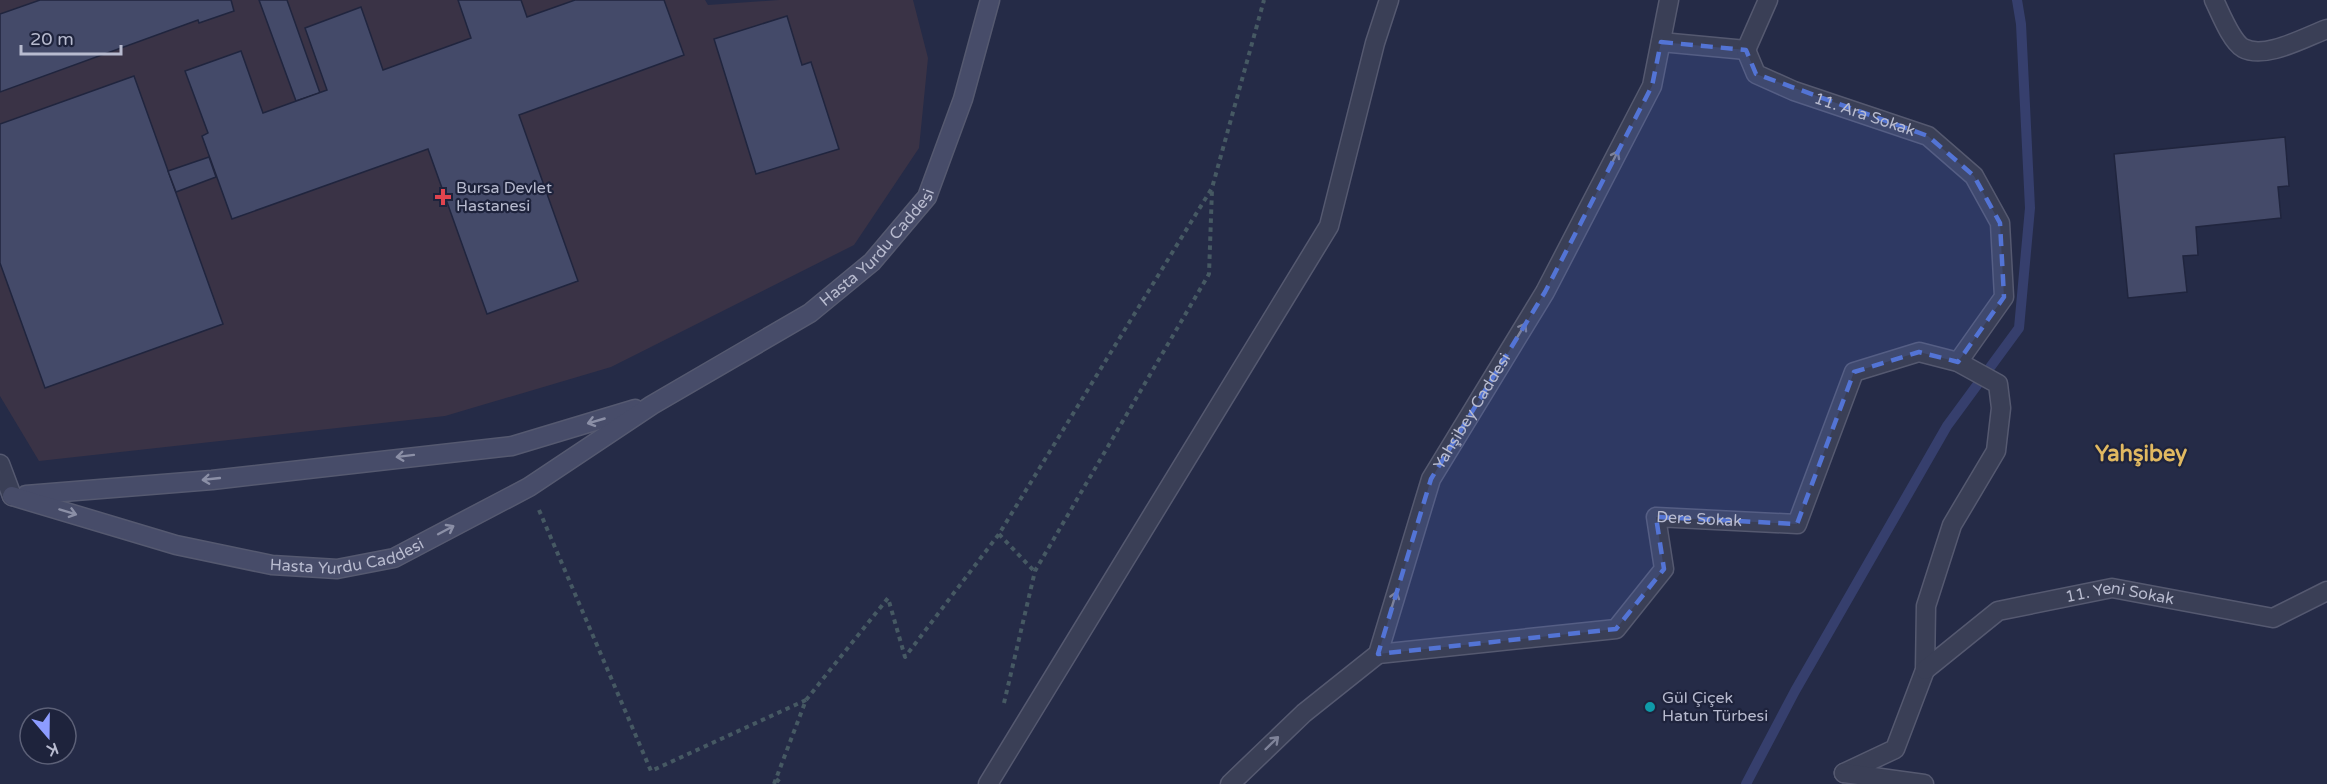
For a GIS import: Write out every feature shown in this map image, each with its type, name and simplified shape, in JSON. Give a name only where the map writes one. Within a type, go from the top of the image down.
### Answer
[{"type":"main road","name":"Hasta Yurdu Caddesi","points":[[6,495],[176,545],[272,565],[337,569],[394,558],[530,487],[652,405],[810,313],[872,262],[927,196],[963,99],[988,1]]},
{"type":"main road","name":"Hasta Yurdu Caddesi","points":[[6,495],[74,492],[212,480],[512,446],[652,405]]},
{"type":"street","points":[[988,784],[1329,225],[1375,43],[1389,0]]},
{"type":"street","name":"Yahşibey Caddesi","points":[[1378,654],[1431,479],[1545,292],[1652,86],[1669,0]]},
{"type":"street","points":[[1661,42],[1746,50],[1768,0]]},
{"type":"street","points":[[2214,0],[2232,36],[2243,48],[2267,52],[2327,29]]},
{"type":"street","name":"11. Ara Sokak","points":[[1746,50],[1756,74],[1794,91],[1928,136],[1974,176],[2000,223],[2004,297],[1958,362]]},
{"type":"street","name":"Dere Sokak","points":[[1378,654],[1616,629],[1664,569],[1656,517],[1797,524],[1854,372],[1919,352],[1958,362],[1998,384],[2001,408],[1996,451],[1952,525],[1926,606],[1925,670]]},
{"type":"street","points":[[0,464],[6,495]]},
{"type":"street","name":"11. Yeni Sokak","points":[[1925,670],[1998,611],[2112,588],[2272,618],[2327,591]]},
{"type":"street","points":[[1230,784],[1304,713],[1378,654]]},
{"type":"street","points":[[1843,778],[1895,749],[1925,670]]},
{"type":"street","points":[[1843,778],[1924,784]]},
{"type":"path","points":[[1004,705],[1035,571],[1209,274],[1212,188],[1264,0]]},
{"type":"path","points":[[774,784],[806,700],[888,598],[905,657],[999,534],[1212,188]]},
{"type":"path","points":[[530,487],[651,771],[806,700]]},
{"type":"path","points":[[999,534],[1035,571]]},
{"type":"path","points":[[776,778],[782,784]]},
{"type":"highlighted area","points":[[1661,42],[1746,50],[1756,74],[1928,136],[1974,176],[2000,223],[2004,297],[1958,362],[1919,352],[1854,372],[1797,524],[1656,517],[1664,569],[1616,629],[1378,654],[1431,479],[1545,292],[1652,86]]},
{"type":"shaded area","name":"Bursa Devlet Hastanesi","points":[[0,0],[705,0],[708,5],[779,0],[913,0],[928,58],[919,148],[854,245],[611,367],[445,416],[39,461],[0,396]]},
{"type":"building","points":[[40,0],[231,0],[234,11],[199,23],[198,20],[0,92],[0,14]]},
{"type":"building","points":[[259,0],[287,0],[320,93],[296,101]]},
{"type":"building","points":[[458,0],[521,0],[527,17],[575,0],[664,0],[684,55],[519,115],[578,281],[487,314],[428,149],[232,219],[202,136],[208,133],[185,71],[241,51],[263,113],[327,90],[305,28],[361,7],[383,70],[471,38]]},
{"type":"building","points":[[787,16],[802,65],[811,62],[839,149],[756,174],[714,39]]},
{"type":"building","points":[[134,76],[223,324],[45,388],[0,263],[0,124]]},
{"type":"building","points":[[2285,137],[2289,186],[2278,187],[2281,218],[2196,227],[2198,255],[2183,256],[2187,292],[2128,298],[2114,154]]},
{"type":"building","points":[[209,157],[216,177],[176,192],[168,171]]},
{"type":"waterway","points":[[1746,784],[1795,691],[1947,426],[2019,328],[2030,208],[2021,24],[2017,0]]},
{"type":"place","name":"Bursa Devlet Hastanesi","points":[[443,197]]},
{"type":"place","name":"Gül Çiçek Hatun Türbesi","points":[[1650,707]]},
{"type":"district","name":"Yahşibey","points":[[2141,454]]}]
